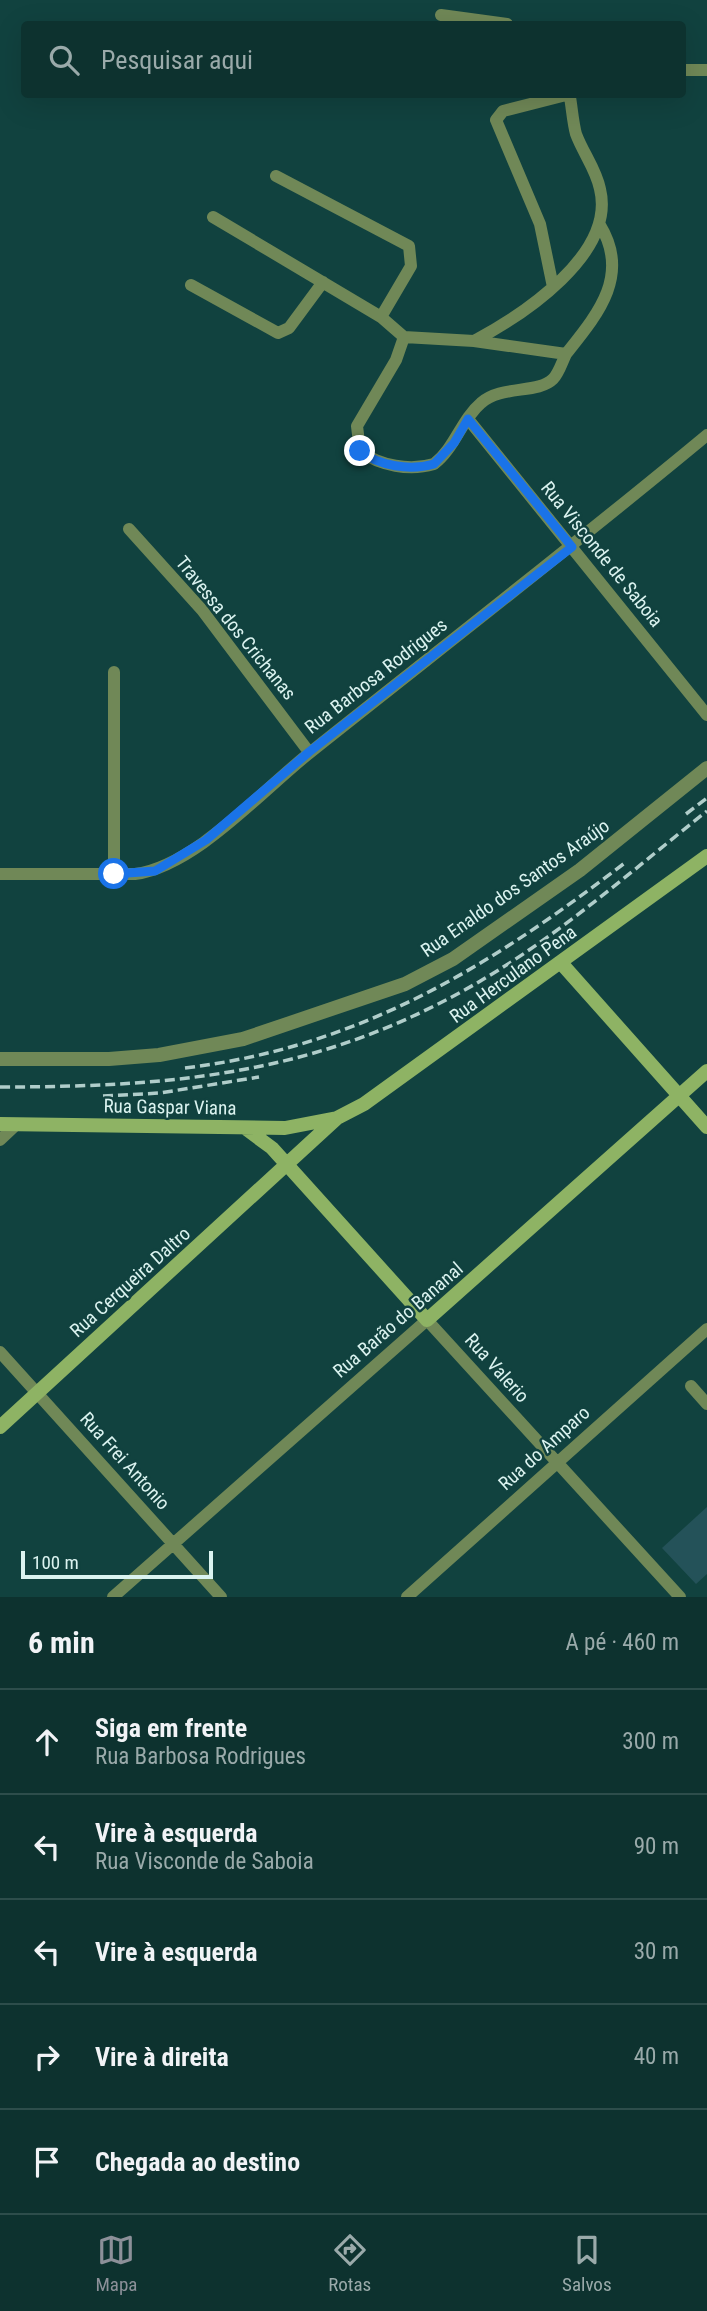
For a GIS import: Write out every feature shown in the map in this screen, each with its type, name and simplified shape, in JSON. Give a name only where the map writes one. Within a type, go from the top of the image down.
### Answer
[{"type":"main road","name":"Rua Herculano Pena","points":[[337,1118],[364,1104],[562,964],[707,856]]},
{"type":"main road","points":[[562,964],[707,1127]]},
{"type":"main road","name":"Rua Barão do Bananal","points":[[427,1320],[707,1071]]},
{"type":"main road","name":"Rua Gaspar Viana","points":[[0,1124],[285,1128],[337,1118]]},
{"type":"main road","name":"Rua Cerqueira Daltro","points":[[0,1427],[337,1118]]},
{"type":"main road","points":[[244,1128],[262,1139],[286,1165]]},
{"type":"main road","name":"Rua Valerio","points":[[286,1165],[427,1320]]},
{"type":"street","points":[[441,15],[485,21]]},
{"type":"street","points":[[686,70],[707,70]]},
{"type":"street","points":[[553,287],[540,224],[496,120],[503,111],[561,98]]},
{"type":"street","points":[[474,341],[522,313],[553,287],[596,236],[600,225],[601,191],[576,134],[570,98]]},
{"type":"street","points":[[276,176],[409,246],[411,266],[381,317]]},
{"type":"street","points":[[213,216],[381,317],[404,337],[474,341],[566,355]]},
{"type":"street","points":[[404,337],[396,360],[357,426],[360,451],[372,461],[397,466],[434,464],[454,443],[468,419],[488,397],[505,390],[548,382],[554,378],[566,355],[601,311],[608,294],[610,257],[609,242],[600,225]]},
{"type":"street","points":[[191,285],[278,332],[289,328],[323,282]]},
{"type":"street","name":"Rua Visconde de Saboia","points":[[468,419],[707,715]]},
{"type":"street","name":"Rua Barbosa Rodrigues","points":[[0,874],[114,874],[155,871],[171,864],[206,840],[309,752],[572,547],[707,435]]},
{"type":"street","name":"Travessa dos Crichanas","points":[[129,530],[202,610],[309,752]]},
{"type":"street","points":[[114,672],[114,874]]},
{"type":"street","name":"Rua Enaldo dos Santos Araújo","points":[[0,1059],[109,1059],[159,1055],[243,1039],[405,984],[453,959],[580,870],[707,768]]},
{"type":"street","points":[[0,1140],[17,1124]]},
{"type":"street","name":"Rua Valerio","points":[[427,1320],[680,1597]]},
{"type":"street","name":"Rua Barão do Bananal","points":[[113,1597],[427,1320]]},
{"type":"street","name":"Rua do Amparo","points":[[408,1597],[707,1329]]},
{"type":"street","name":"Rua Frei Antonio","points":[[0,1352],[221,1597]]},
{"type":"street","points":[[691,1386],[707,1404]]},
{"type":"building","points":[[707,1507],[707,1574],[696,1584],[662,1548]]},
{"type":"railway","points":[[686,814],[707,798]]},
{"type":"railway","points":[[0,1087],[133,1083],[196,1077],[257,1067],[317,1052],[376,1032],[436,1005],[524,953],[604,894],[707,811]]},
{"type":"railway","points":[[185,1068],[249,1057],[308,1042],[365,1021],[420,996],[524,936],[626,862]]},
{"type":"railway","points":[[103,1096],[160,1093],[259,1077]]},
{"type":"route","points":[[114,874],[155,871],[171,864],[206,840],[309,752],[572,547],[468,419],[442,458],[424,467],[397,466],[372,461],[360,451]]}]
